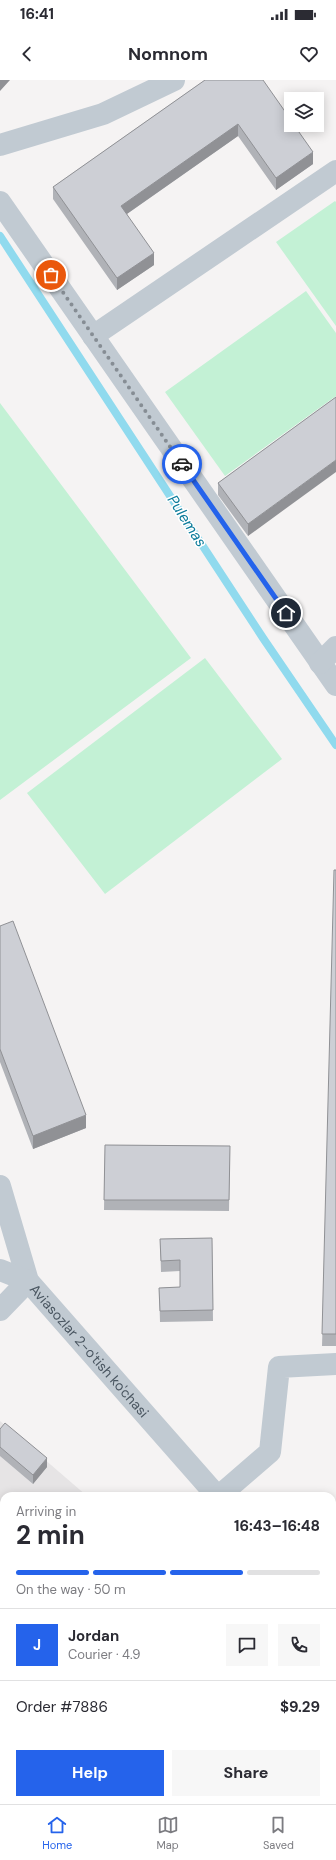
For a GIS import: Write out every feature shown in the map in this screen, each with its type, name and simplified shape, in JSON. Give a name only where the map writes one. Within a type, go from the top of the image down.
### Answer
[{"type":"street","points":[[0,145],[103,114],[174,80]]},
{"type":"street","points":[[93,336],[336,170]]},
{"type":"street","points":[[0,202],[336,685]]},
{"type":"street","points":[[320,663],[336,647]]},
{"type":"street","name":"Aviasozlar 2-o'tish ko'chasi","points":[[0,1186],[28,1281],[214,1492]]},
{"type":"street","points":[[0,1270],[28,1281],[0,1310]]},
{"type":"street","points":[[223,1492],[270,1452],[279,1367],[336,1364]]},
{"type":"shaded area","points":[[0,1421],[82,1492],[0,1492]]},
{"type":"green space","points":[[335,201],[336,202],[336,326],[276,242]]},
{"type":"green space","points":[[306,291],[336,333],[336,396],[225,476],[165,392]]},
{"type":"green space","points":[[0,403],[191,658],[0,800]]},
{"type":"green space","points":[[205,658],[282,759],[105,894],[27,793]]},
{"type":"building","points":[[205,80],[263,80],[284,110],[284,132],[299,132],[313,152],[276,178],[238,124],[121,206],[154,253],[117,278],[53,187]]},
{"type":"building","points":[[336,397],[336,460],[248,524],[218,483]]},
{"type":"building","points":[[334,870],[336,870],[336,1334],[322,1334]]},
{"type":"building","points":[[13,921],[86,1115],[33,1136],[0,1049],[0,926]]},
{"type":"building","points":[[105,1145],[230,1146],[229,1200],[104,1200]]},
{"type":"building","points":[[212,1238],[213,1310],[160,1311],[159,1288],[180,1287],[180,1260],[161,1261],[160,1239]]},
{"type":"building","points":[[5,1423],[47,1458],[33,1475],[0,1447],[0,1429]]},
{"type":"waterway","name":"Pulemas","points":[[0,236],[263,638],[336,745]]},
{"type":"way so far","points":[[51,275],[182,464]]},
{"type":"route","points":[[182,464],[286,613]]}]
